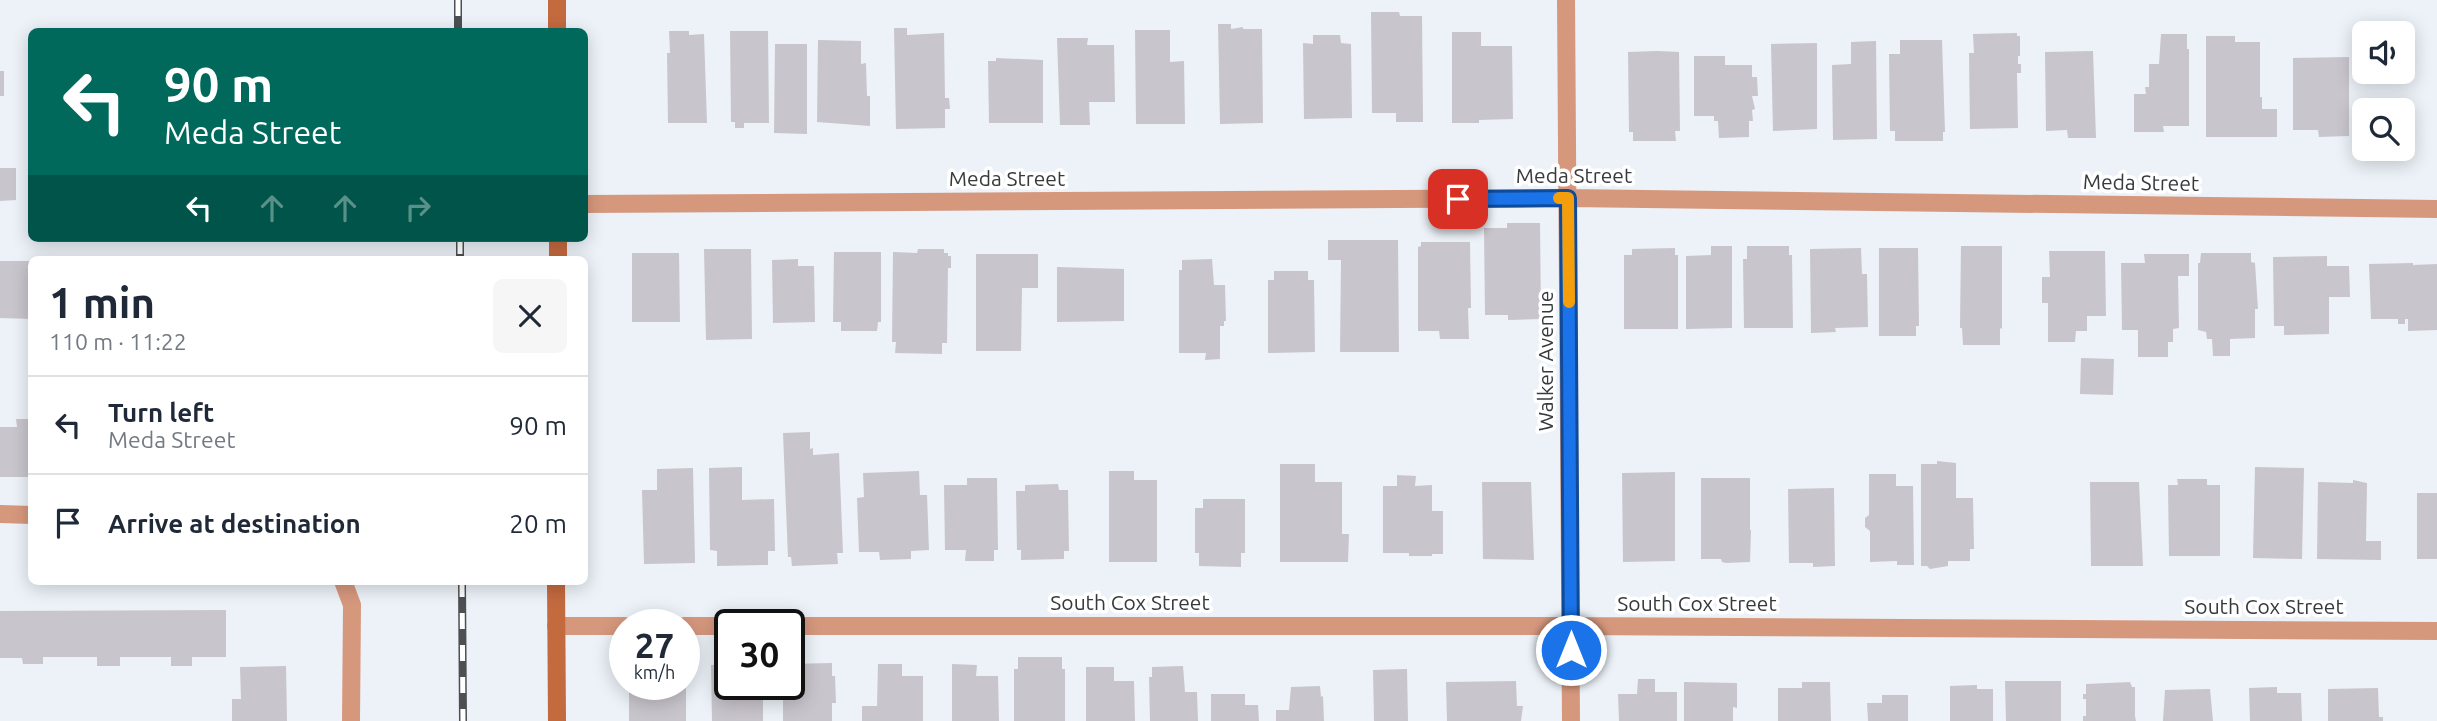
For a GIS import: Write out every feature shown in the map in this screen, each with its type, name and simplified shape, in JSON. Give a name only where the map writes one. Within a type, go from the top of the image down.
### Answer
[{"type":"main road","points":[[557,0],[557,28]]},
{"type":"main road","points":[[556,585],[557,721]]},
{"type":"street","name":"Walker Avenue","points":[[1566,0],[1571,721]]},
{"type":"street","name":"Meda Street","points":[[588,204],[1568,198],[2437,209]]},
{"type":"street","points":[[0,514],[28,514]]},
{"type":"street","points":[[344,585],[352,605],[351,721]]},
{"type":"street","points":[[556,626],[609,626]]},
{"type":"street","name":"South Cox Street","points":[[805,626],[1571,626],[2437,631]]},
{"type":"building","points":[[1371,12],[1399,12],[1400,16],[1422,16],[1423,122],[1396,122],[1396,113],[1372,113]]},
{"type":"building","points":[[1218,24],[1231,24],[1231,29],[1262,29],[1263,123],[1220,124]]},
{"type":"building","points":[[894,28],[907,28],[907,35],[944,33],[945,98],[949,98],[950,109],[945,109],[945,128],[896,129]]},
{"type":"building","points":[[1135,30],[1170,30],[1170,62],[1184,61],[1185,124],[1136,124]]},
{"type":"building","points":[[669,31],[689,31],[689,35],[704,34],[707,123],[668,123]]},
{"type":"building","points":[[730,31],[768,31],[769,123],[744,123],[744,128],[735,128],[735,122],[731,122]]},
{"type":"building","points":[[1452,32],[1481,32],[1481,46],[1512,46],[1513,119],[1452,123]]},
{"type":"building","points":[[2017,33],[2017,36],[2020,36],[2018,64],[2021,64],[2021,73],[2017,73],[2018,128],[1970,129],[1969,53],[1974,53],[1973,34]]},
{"type":"building","points":[[2161,34],[2187,34],[2189,126],[2163,126],[2164,132],[2134,132],[2134,94],[2146,94],[2145,87],[2149,87],[2149,64],[2159,64]]},
{"type":"building","points":[[1313,35],[1340,35],[1341,43],[1351,44],[1352,118],[1304,119],[1303,43],[1313,44]]},
{"type":"building","points":[[2206,36],[2235,36],[2235,42],[2260,42],[2262,109],[2277,109],[2277,137],[2206,137]]},
{"type":"building","points":[[1057,38],[1088,38],[1087,45],[1114,45],[1115,102],[1089,102],[1090,125],[1060,125]]},
{"type":"building","points":[[818,40],[861,41],[861,64],[866,63],[867,96],[870,96],[870,126],[817,122]]},
{"type":"building","points":[[1900,40],[1942,40],[1943,141],[1895,141],[1895,131],[1890,131],[1889,54],[1900,54]]},
{"type":"building","points":[[1876,41],[1877,139],[1833,140],[1832,65],[1851,64],[1851,42]]},
{"type":"building","points":[[1817,43],[1817,129],[1773,131],[1771,44]]},
{"type":"building","points":[[775,44],[807,44],[807,134],[774,133]]},
{"type":"building","points":[[2093,51],[2096,138],[2068,138],[2067,130],[2046,131],[2045,52]]},
{"type":"building","points":[[1628,52],[1679,52],[1680,131],[1675,131],[1676,141],[1633,141],[1633,132],[1629,132]]},
{"type":"building","points":[[1694,56],[1725,56],[1725,65],[1752,65],[1752,77],[1757,77],[1758,96],[1752,96],[1755,109],[1752,110],[1753,121],[1749,121],[1749,137],[1719,138],[1718,121],[1714,121],[1714,116],[1694,116]]},
{"type":"building","points":[[2349,57],[2349,136],[2319,137],[2318,130],[2293,130],[2293,58]]},
{"type":"building","points":[[996,58],[1043,60],[1043,123],[989,123],[988,61],[996,61]]},
{"type":"building","points":[[0,71],[4,71],[4,96],[0,96]]},
{"type":"building","points":[[0,168],[16,168],[16,200],[0,201]]},
{"type":"building","points":[[1507,223],[1540,223],[1541,319],[1508,320],[1508,315],[1485,315],[1484,228],[1507,228]]},
{"type":"building","points":[[1328,240],[1398,240],[1399,352],[1340,352],[1341,260],[1328,260]]},
{"type":"building","points":[[1421,242],[1470,242],[1469,339],[1440,339],[1439,331],[1418,331],[1418,247]]},
{"type":"building","points":[[1711,246],[1732,246],[1732,328],[1686,329],[1686,256],[1711,255]]},
{"type":"building","points":[[1747,246],[1789,246],[1789,255],[1792,255],[1793,328],[1744,328],[1743,259],[1747,259]]},
{"type":"building","points":[[1961,246],[2002,246],[2000,345],[1963,345],[1960,328]]},
{"type":"building","points":[[1675,248],[1675,255],[1678,255],[1678,329],[1624,329],[1624,255],[1632,255],[1632,249]]},
{"type":"building","points":[[1861,248],[1862,274],[1867,274],[1868,327],[1835,328],[1836,332],[1811,333],[1810,249]]},
{"type":"building","points":[[1879,248],[1918,248],[1919,326],[1916,326],[1916,336],[1879,336]]},
{"type":"building","points":[[704,249],[751,249],[752,339],[706,340]]},
{"type":"building","points":[[918,249],[944,249],[944,253],[951,256],[951,268],[948,268],[947,343],[942,343],[942,354],[895,353],[896,342],[892,342],[893,252],[917,253]]},
{"type":"building","points":[[2049,251],[2105,251],[2106,316],[2087,316],[2087,331],[2076,331],[2075,342],[2048,342],[2048,303],[2042,303],[2042,277],[2050,277]]},
{"type":"building","points":[[834,252],[881,252],[881,322],[878,322],[877,331],[841,331],[841,322],[833,322]]},
{"type":"building","points":[[632,253],[679,253],[680,322],[632,322]]},
{"type":"building","points":[[2201,253],[2251,253],[2251,262],[2255,263],[2258,309],[2255,309],[2255,338],[2230,339],[2230,356],[2213,356],[2212,339],[2207,339],[2206,332],[2198,330],[2198,263]]},
{"type":"building","points":[[976,254],[1038,254],[1038,288],[1022,288],[1021,351],[976,351]]},
{"type":"building","points":[[2144,254],[2189,254],[2189,276],[2178,276],[2179,328],[2173,329],[2173,342],[2168,342],[2168,357],[2138,357],[2138,330],[2122,330],[2121,263],[2145,263]]},
{"type":"building","points":[[2327,256],[2327,266],[2349,266],[2350,297],[2329,297],[2329,334],[2284,335],[2284,326],[2274,326],[2273,257]]},
{"type":"building","points":[[798,259],[798,266],[814,266],[815,322],[773,323],[772,260]]},
{"type":"building","points":[[1212,259],[1214,285],[1225,285],[1226,321],[1224,326],[1220,326],[1220,359],[1205,360],[1206,353],[1179,353],[1179,270],[1182,270],[1182,260]]},
{"type":"building","points":[[0,261],[28,261],[28,319],[0,318]]},
{"type":"building","points":[[2369,264],[2437,264],[2437,330],[2408,331],[2408,319],[2405,319],[2405,324],[2398,324],[2398,319],[2371,319]]},
{"type":"building","points":[[1057,267],[1124,269],[1124,321],[1057,322]]},
{"type":"building","points":[[1274,271],[1308,271],[1308,280],[1314,280],[1315,352],[1268,353],[1268,280],[1274,280]]},
{"type":"building","points":[[2081,358],[2114,359],[2113,395],[2080,394]]},
{"type":"building","points":[[16,419],[28,419],[28,477],[0,477],[0,427],[17,427]]},
{"type":"building","points":[[810,432],[810,449],[813,448],[813,455],[839,453],[843,553],[837,553],[838,564],[792,566],[791,557],[788,557],[783,433]]},
{"type":"building","points":[[1937,461],[1956,463],[1956,498],[1973,498],[1974,549],[1970,549],[1970,561],[1948,561],[1948,566],[1930,569],[1921,566],[1921,464],[1937,464]]},
{"type":"building","points":[[1280,464],[1315,464],[1315,482],[1342,482],[1342,534],[1349,534],[1348,562],[1280,562]]},
{"type":"building","points":[[742,467],[742,500],[774,499],[775,551],[768,551],[768,565],[717,566],[717,551],[710,550],[709,468]]},
{"type":"building","points":[[2255,467],[2304,468],[2302,559],[2253,558]]},
{"type":"building","points":[[693,468],[695,563],[644,564],[642,490],[657,490],[657,469]]},
{"type":"building","points":[[919,471],[920,495],[927,495],[929,550],[911,551],[911,559],[880,560],[879,552],[859,552],[857,498],[864,497],[863,473]]},
{"type":"building","points":[[1109,471],[1134,471],[1134,480],[1157,480],[1157,562],[1109,562]]},
{"type":"building","points":[[1675,472],[1675,561],[1623,562],[1622,473]]},
{"type":"building","points":[[1869,474],[1896,474],[1896,486],[1913,486],[1914,565],[1897,565],[1897,561],[1870,562],[1870,531],[1865,527],[1865,518],[1869,515]]},
{"type":"building","points":[[1397,475],[1416,476],[1415,486],[1432,485],[1432,511],[1443,511],[1443,554],[1409,556],[1409,553],[1383,553],[1383,486],[1397,486]]},
{"type":"building","points":[[967,478],[997,478],[998,550],[994,550],[994,561],[965,561],[966,550],[945,550],[944,485],[967,485]]},
{"type":"building","points":[[1701,478],[1750,478],[1750,562],[1726,563],[1721,559],[1701,559]]},
{"type":"building","points":[[2177,479],[2207,479],[2207,485],[2220,485],[2220,556],[2169,556],[2168,485],[2178,485]]},
{"type":"building","points":[[2353,480],[2367,483],[2366,541],[2381,541],[2381,560],[2317,559],[2318,482],[2353,483]]},
{"type":"building","points":[[1482,482],[1531,482],[1534,560],[1483,559]]},
{"type":"building","points":[[2090,482],[2139,482],[2143,566],[2091,566]]},
{"type":"building","points":[[1058,484],[1059,490],[1068,490],[1069,551],[1064,551],[1064,559],[1021,560],[1021,550],[1017,550],[1016,491],[1025,491],[1025,485]]},
{"type":"building","points":[[1834,488],[1835,566],[1813,567],[1813,563],[1789,563],[1788,489]]},
{"type":"building","points":[[2417,493],[2437,493],[2437,559],[2417,559]]},
{"type":"building","points":[[1203,499],[1245,499],[1245,553],[1241,553],[1241,567],[1199,566],[1199,553],[1195,553],[1195,508],[1203,508]]},
{"type":"building","points":[[226,610],[226,657],[192,657],[192,666],[171,666],[171,657],[120,657],[120,666],[97,666],[97,657],[43,657],[43,664],[23,664],[22,658],[0,658],[0,611]]},
{"type":"building","points":[[1018,657],[1062,657],[1062,669],[1065,669],[1065,721],[1014,721],[1014,669],[1018,669]]},
{"type":"building","points":[[832,663],[836,703],[832,703],[832,721],[783,721],[783,700],[805,700],[805,664]]},
{"type":"building","points":[[878,664],[902,664],[902,676],[923,676],[923,721],[862,721],[862,706],[877,706]]},
{"type":"building","points":[[952,664],[977,665],[976,676],[998,676],[999,721],[952,721]]},
{"type":"building","points":[[711,665],[714,665],[714,700],[763,700],[763,721],[712,721]]},
{"type":"building","points":[[286,666],[287,721],[232,721],[232,699],[241,699],[240,667]]},
{"type":"building","points":[[1183,666],[1185,692],[1197,692],[1198,721],[1150,721],[1149,677],[1152,677],[1152,667]]},
{"type":"building","points":[[1086,667],[1114,667],[1114,681],[1134,681],[1135,721],[1086,721]]},
{"type":"building","points":[[1407,669],[1408,721],[1374,721],[1373,670]]},
{"type":"building","points":[[1638,679],[1655,679],[1655,692],[1677,692],[1677,721],[1619,721],[1618,694],[1637,694]]},
{"type":"building","points":[[1516,681],[1517,706],[1523,706],[1521,721],[1447,721],[1446,682]]},
{"type":"building","points":[[2005,681],[2061,681],[2061,721],[2006,721]]},
{"type":"building","points":[[1684,682],[1737,683],[1737,708],[1733,707],[1733,721],[1684,721]]},
{"type":"building","points":[[1802,682],[1830,682],[1831,721],[1778,721],[1778,688],[1802,688]]},
{"type":"building","points":[[2130,682],[2132,687],[2135,687],[2136,721],[2083,721],[2083,716],[2086,716],[2086,699],[2083,699],[2083,694],[2086,694],[2086,684]]},
{"type":"building","points":[[1977,685],[1977,689],[1993,689],[1993,721],[1950,721],[1950,686]]},
{"type":"building","points":[[1320,686],[1324,721],[1276,721],[1276,710],[1289,710],[1291,687]]},
{"type":"building","points":[[2277,687],[2277,693],[2301,693],[2302,721],[2250,721],[2249,688]]},
{"type":"building","points":[[2378,688],[2379,717],[2383,717],[2383,721],[2328,721],[2328,689]]},
{"type":"building","points":[[2210,689],[2213,721],[2163,721],[2165,690]]},
{"type":"building","points":[[1211,694],[1245,694],[1245,705],[1258,705],[1259,721],[1211,721]]},
{"type":"building","points":[[1882,695],[1908,695],[1908,721],[1868,721],[1867,703],[1882,703]]},
{"type":"building","points":[[629,700],[686,700],[686,721],[629,721]]},
{"type":"railway","points":[[458,0],[458,28]]},
{"type":"railway","points":[[460,242],[460,256]]},
{"type":"railway","points":[[462,585],[463,721]]},
{"type":"slow traffic","points":[[1559,198],[1568,198],[1569,302]]},
{"type":"route","points":[[1458,199],[1568,198],[1571,650]]}]
